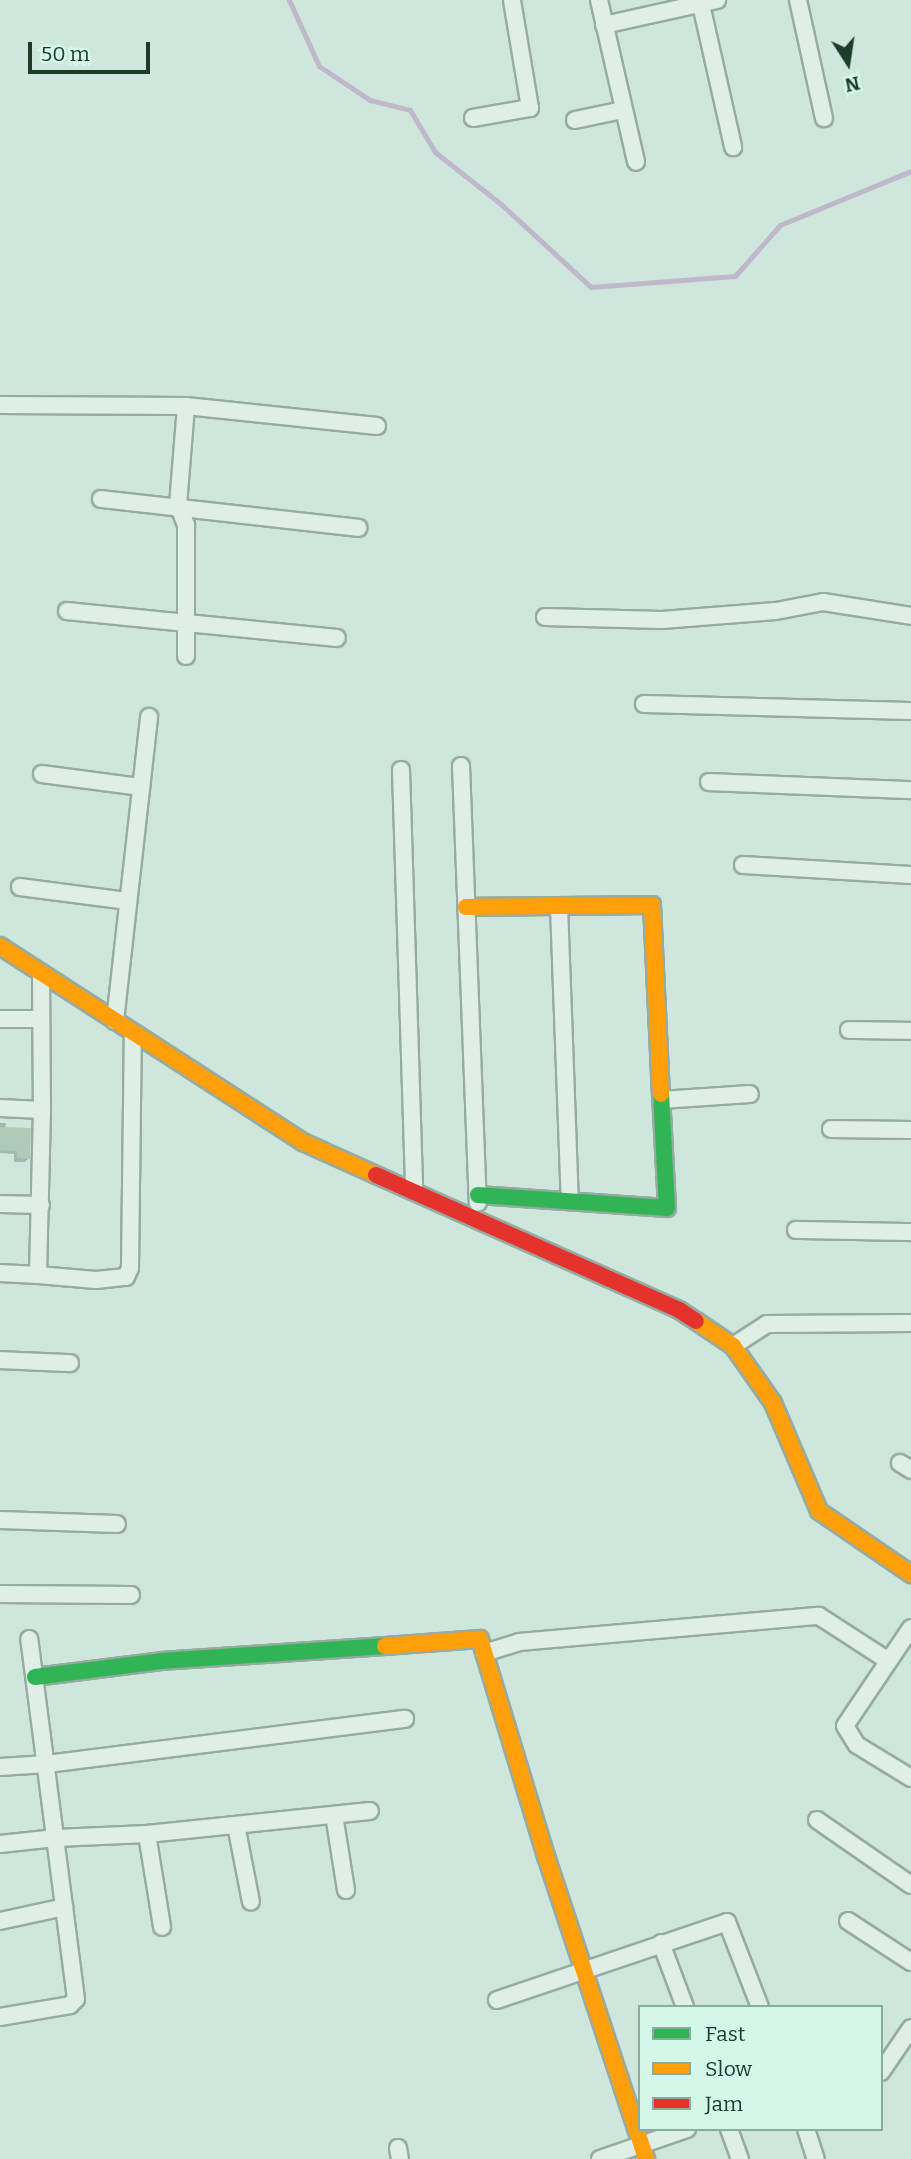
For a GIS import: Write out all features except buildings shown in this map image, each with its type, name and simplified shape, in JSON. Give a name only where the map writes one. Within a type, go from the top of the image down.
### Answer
[{"type":"street","points":[[473,118],[530,108],[512,0]]},
{"type":"street","points":[[598,0],[636,162]]},
{"type":"street","points":[[604,25],[717,0]]},
{"type":"street","points":[[797,0],[824,118]]},
{"type":"street","points":[[700,2],[733,147]]},
{"type":"street","points":[[575,120],[623,110]]},
{"type":"street","points":[[0,405],[186,406],[377,426]]},
{"type":"street","points":[[186,406],[179,508],[186,525],[186,656]]},
{"type":"street","points":[[101,499],[358,528]]},
{"type":"street","points":[[545,617],[662,620],[776,611],[822,602],[911,616]]},
{"type":"street","points":[[67,611],[337,638]]},
{"type":"street","points":[[644,704],[911,711]]},
{"type":"street","points":[[115,1021],[149,717]]},
{"type":"street","points":[[461,766],[478,1220]]},
{"type":"street","points":[[401,771],[414,1191]]},
{"type":"street","points":[[42,774],[141,787]]},
{"type":"street","points":[[709,782],[911,790]]},
{"type":"street","points":[[743,866],[911,875]]},
{"type":"street","points":[[20,887],[128,901]]},
{"type":"street","points":[[466,907],[652,905],[667,1208],[478,1195]]},
{"type":"street","points":[[559,906],[570,1201]]},
{"type":"street","points":[[0,946],[303,1142],[678,1310],[737,1342],[773,1403],[819,1511],[911,1574]]},
{"type":"street","points":[[38,1275],[42,1110],[41,973]]},
{"type":"street","points":[[0,1019],[40,1019]]},
{"type":"street","points":[[849,1030],[911,1031]]},
{"type":"street","points":[[0,1273],[117,1280],[126,1276],[130,1268],[133,1034]]},
{"type":"street","points":[[661,1100],[750,1094]]},
{"type":"street","points":[[0,1108],[42,1110]]},
{"type":"street","points":[[831,1129],[911,1130]]},
{"type":"street","points":[[0,1205],[41,1205]]},
{"type":"street","points":[[796,1230],[911,1232]]},
{"type":"street","points":[[737,1342],[766,1324],[911,1323]]},
{"type":"street","points":[[0,1360],[70,1363]]},
{"type":"street","points":[[0,1520],[117,1524]]},
{"type":"street","points":[[0,1594],[131,1595]]},
{"type":"street","points":[[484,1653],[519,1642],[819,1616],[887,1660]]},
{"type":"street","points":[[911,1628],[845,1726],[857,1745],[911,1778]]},
{"type":"street","points":[[0,2017],[69,2005],[76,1999],[29,1639]]},
{"type":"street","points":[[35,1677],[161,1661],[480,1639],[583,1971],[644,2153]]},
{"type":"street","points":[[0,1767],[47,1764],[405,1719]]},
{"type":"street","points":[[0,1844],[56,1838],[147,1834],[370,1811]]},
{"type":"street","points":[[334,1815],[346,1890]]},
{"type":"street","points":[[817,1820],[911,1885]]},
{"type":"street","points":[[236,1825],[251,1902]]},
{"type":"street","points":[[147,1834],[162,1927]]},
{"type":"street","points":[[0,1921],[65,1907]]},
{"type":"street","points":[[848,1921],[911,1962]]},
{"type":"street","points":[[497,2000],[727,1922],[759,2005]]},
{"type":"street","points":[[661,1943],[684,2005]]},
{"type":"street","points":[[883,2069],[911,2028]]},
{"type":"street","points":[[600,2159],[644,2153],[683,2131]]},
{"type":"street","points":[[730,2131],[740,2159]]},
{"type":"street","points":[[807,2131],[816,2159]]},
{"type":"waterway","points":[[289,0],[319,66],[370,100],[410,110],[435,152],[502,205],[591,287],[735,276],[780,225],[911,171]]},
{"type":"traffic: fast","points":[[478,1195],[667,1208],[661,1094]]},
{"type":"traffic: fast","points":[[35,1677],[161,1661],[385,1646]]},
{"type":"traffic: slow","points":[[466,907],[652,905],[661,1094]]},
{"type":"traffic: slow","points":[[0,946],[303,1142],[376,1175]]},
{"type":"traffic: slow","points":[[696,1321],[733,1346],[773,1403],[819,1511],[911,1574]]},
{"type":"traffic: slow","points":[[385,1646],[480,1639],[546,1856],[646,2159]]},
{"type":"traffic: jam","points":[[376,1175],[679,1310],[696,1321]]}]
